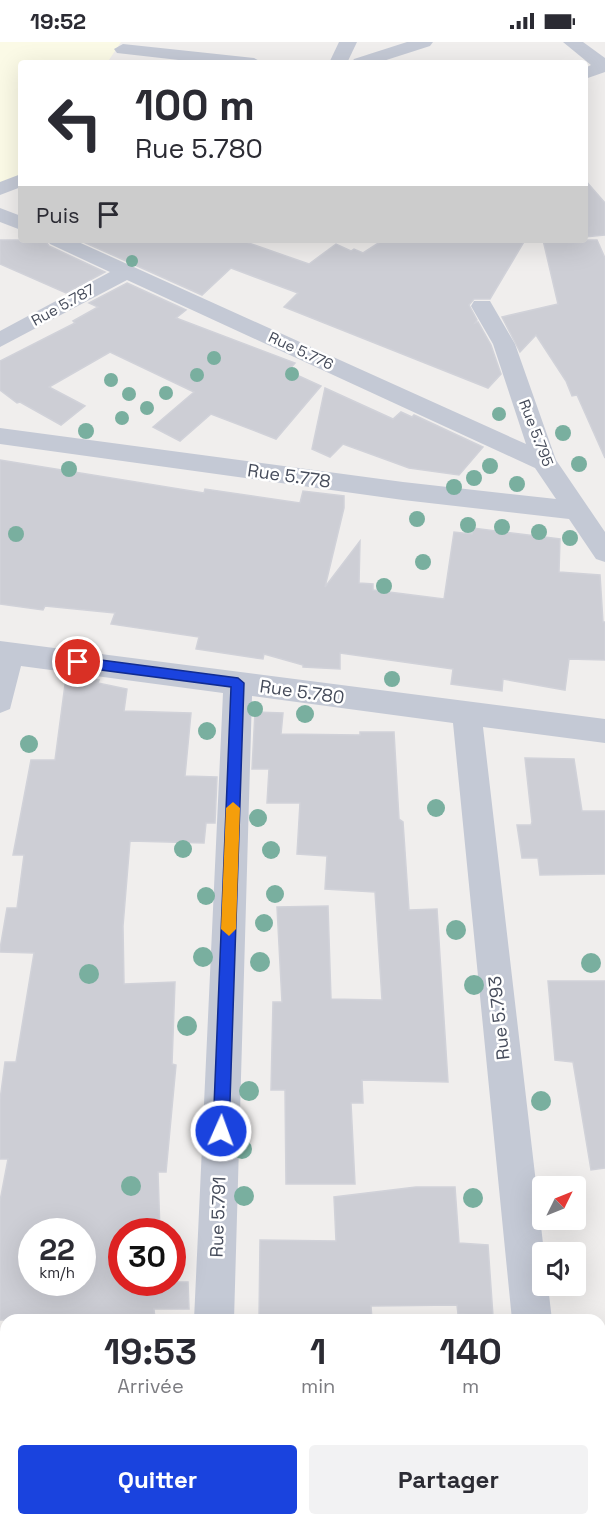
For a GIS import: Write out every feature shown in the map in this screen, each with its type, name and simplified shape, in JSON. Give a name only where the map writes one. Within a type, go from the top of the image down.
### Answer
[{"type":"street","points":[[339,60],[348,42]]},
{"type":"street","points":[[369,60],[424,42]]},
{"type":"street","points":[[572,42],[604,66],[588,73]]},
{"type":"street","points":[[123,49],[226,60]]},
{"type":"street","points":[[0,189],[18,181]]},
{"type":"street","points":[[0,214],[18,223]]},
{"type":"street","name":"Rue 5.776","points":[[64,243],[544,462]]},
{"type":"street","name":"Rue 5.787","points":[[0,340],[127,271]]},
{"type":"street","name":"Rue 5.795","points":[[482,306],[504,345],[544,462],[605,552]]},
{"type":"street","name":"Rue 5.778","points":[[0,436],[391,490],[579,511]]},
{"type":"street","points":[[0,701],[5,653]]},
{"type":"street","name":"Rue 5.780","points":[[5,653],[467,715],[605,731]]},
{"type":"street","name":"Rue 5.791","points":[[214,1314],[238,683]]},
{"type":"street","name":"Rue 5.793","points":[[467,715],[531,1314]]},
{"type":"shaded area","points":[[0,42],[121,42],[109,60],[18,60],[18,176],[0,185]]},
{"type":"building","points":[[588,183],[605,203],[605,235],[588,237]]},
{"type":"building","points":[[0,240],[18,240],[18,243],[47,243],[105,272],[66,293],[0,264]]},
{"type":"building","points":[[588,240],[597,240],[605,258],[605,458],[577,395],[572,396],[566,381],[536,335],[520,352],[502,317],[558,304],[544,243],[588,243]]},
{"type":"building","points":[[86,243],[249,243],[309,264],[336,244],[351,251],[354,249],[363,253],[378,243],[523,243],[490,299],[474,299],[469,305],[477,320],[475,323],[478,322],[491,345],[501,374],[488,388],[284,307],[298,293],[231,268],[202,295]]},
{"type":"building","points":[[127,283],[186,310],[176,318],[295,363],[288,371],[321,386],[276,439],[211,414],[180,441],[153,427],[194,392],[110,352],[49,387],[85,406],[61,425],[20,402],[17,403],[0,390],[0,361],[75,323],[73,321],[98,307],[89,303]]},
{"type":"building","points":[[325,388],[393,419],[401,412],[412,417],[414,415],[483,447],[459,475],[409,468],[343,444],[330,457],[312,449]]},
{"type":"building","points":[[0,460],[204,493],[205,489],[300,503],[303,491],[344,496],[344,508],[325,587],[360,541],[359,583],[373,584],[373,590],[444,599],[454,532],[472,534],[473,528],[560,539],[559,572],[600,575],[603,622],[605,622],[605,660],[569,659],[565,690],[503,679],[502,691],[451,684],[453,669],[340,653],[340,669],[303,667],[303,665],[264,654],[263,659],[196,649],[199,637],[111,624],[115,613],[45,606],[43,610],[0,604]]},
{"type":"building","points":[[66,677],[99,680],[98,683],[127,689],[124,711],[191,713],[185,776],[217,777],[215,823],[206,823],[204,843],[130,841],[123,926],[124,984],[175,982],[172,1064],[176,1065],[166,1172],[158,1172],[160,1218],[108,1218],[108,1296],[186,1296],[186,1282],[188,1282],[189,1309],[154,1309],[154,1314],[0,1314],[0,1201],[8,1159],[0,1159],[0,1100],[5,1062],[16,1062],[34,953],[0,952],[7,908],[17,908],[24,855],[13,855],[31,760],[55,760]]},
{"type":"building","points":[[255,712],[283,713],[281,734],[360,735],[360,732],[394,732],[399,819],[403,822],[409,910],[437,909],[448,1082],[362,1080],[363,1103],[351,1103],[355,1184],[286,1184],[285,1090],[271,1090],[273,1002],[282,1002],[277,907],[328,906],[331,999],[382,1000],[375,892],[325,889],[327,856],[297,854],[300,803],[267,803],[269,769],[252,769]]},
{"type":"building","points":[[525,758],[574,759],[582,811],[605,811],[605,874],[540,875],[538,858],[522,858],[517,825],[531,825],[532,822]]},
{"type":"building","points":[[548,981],[605,981],[605,1168],[591,1170],[573,1062],[555,1060]]},
{"type":"building","points":[[416,1187],[455,1187],[459,1243],[488,1245],[493,1314],[458,1314],[457,1305],[371,1306],[372,1314],[259,1314],[260,1240],[336,1241],[334,1197]]},
{"type":"slow traffic","points":[[229,929],[233,808]]},
{"type":"route","points":[[78,662],[238,683],[221,1131]]}]
